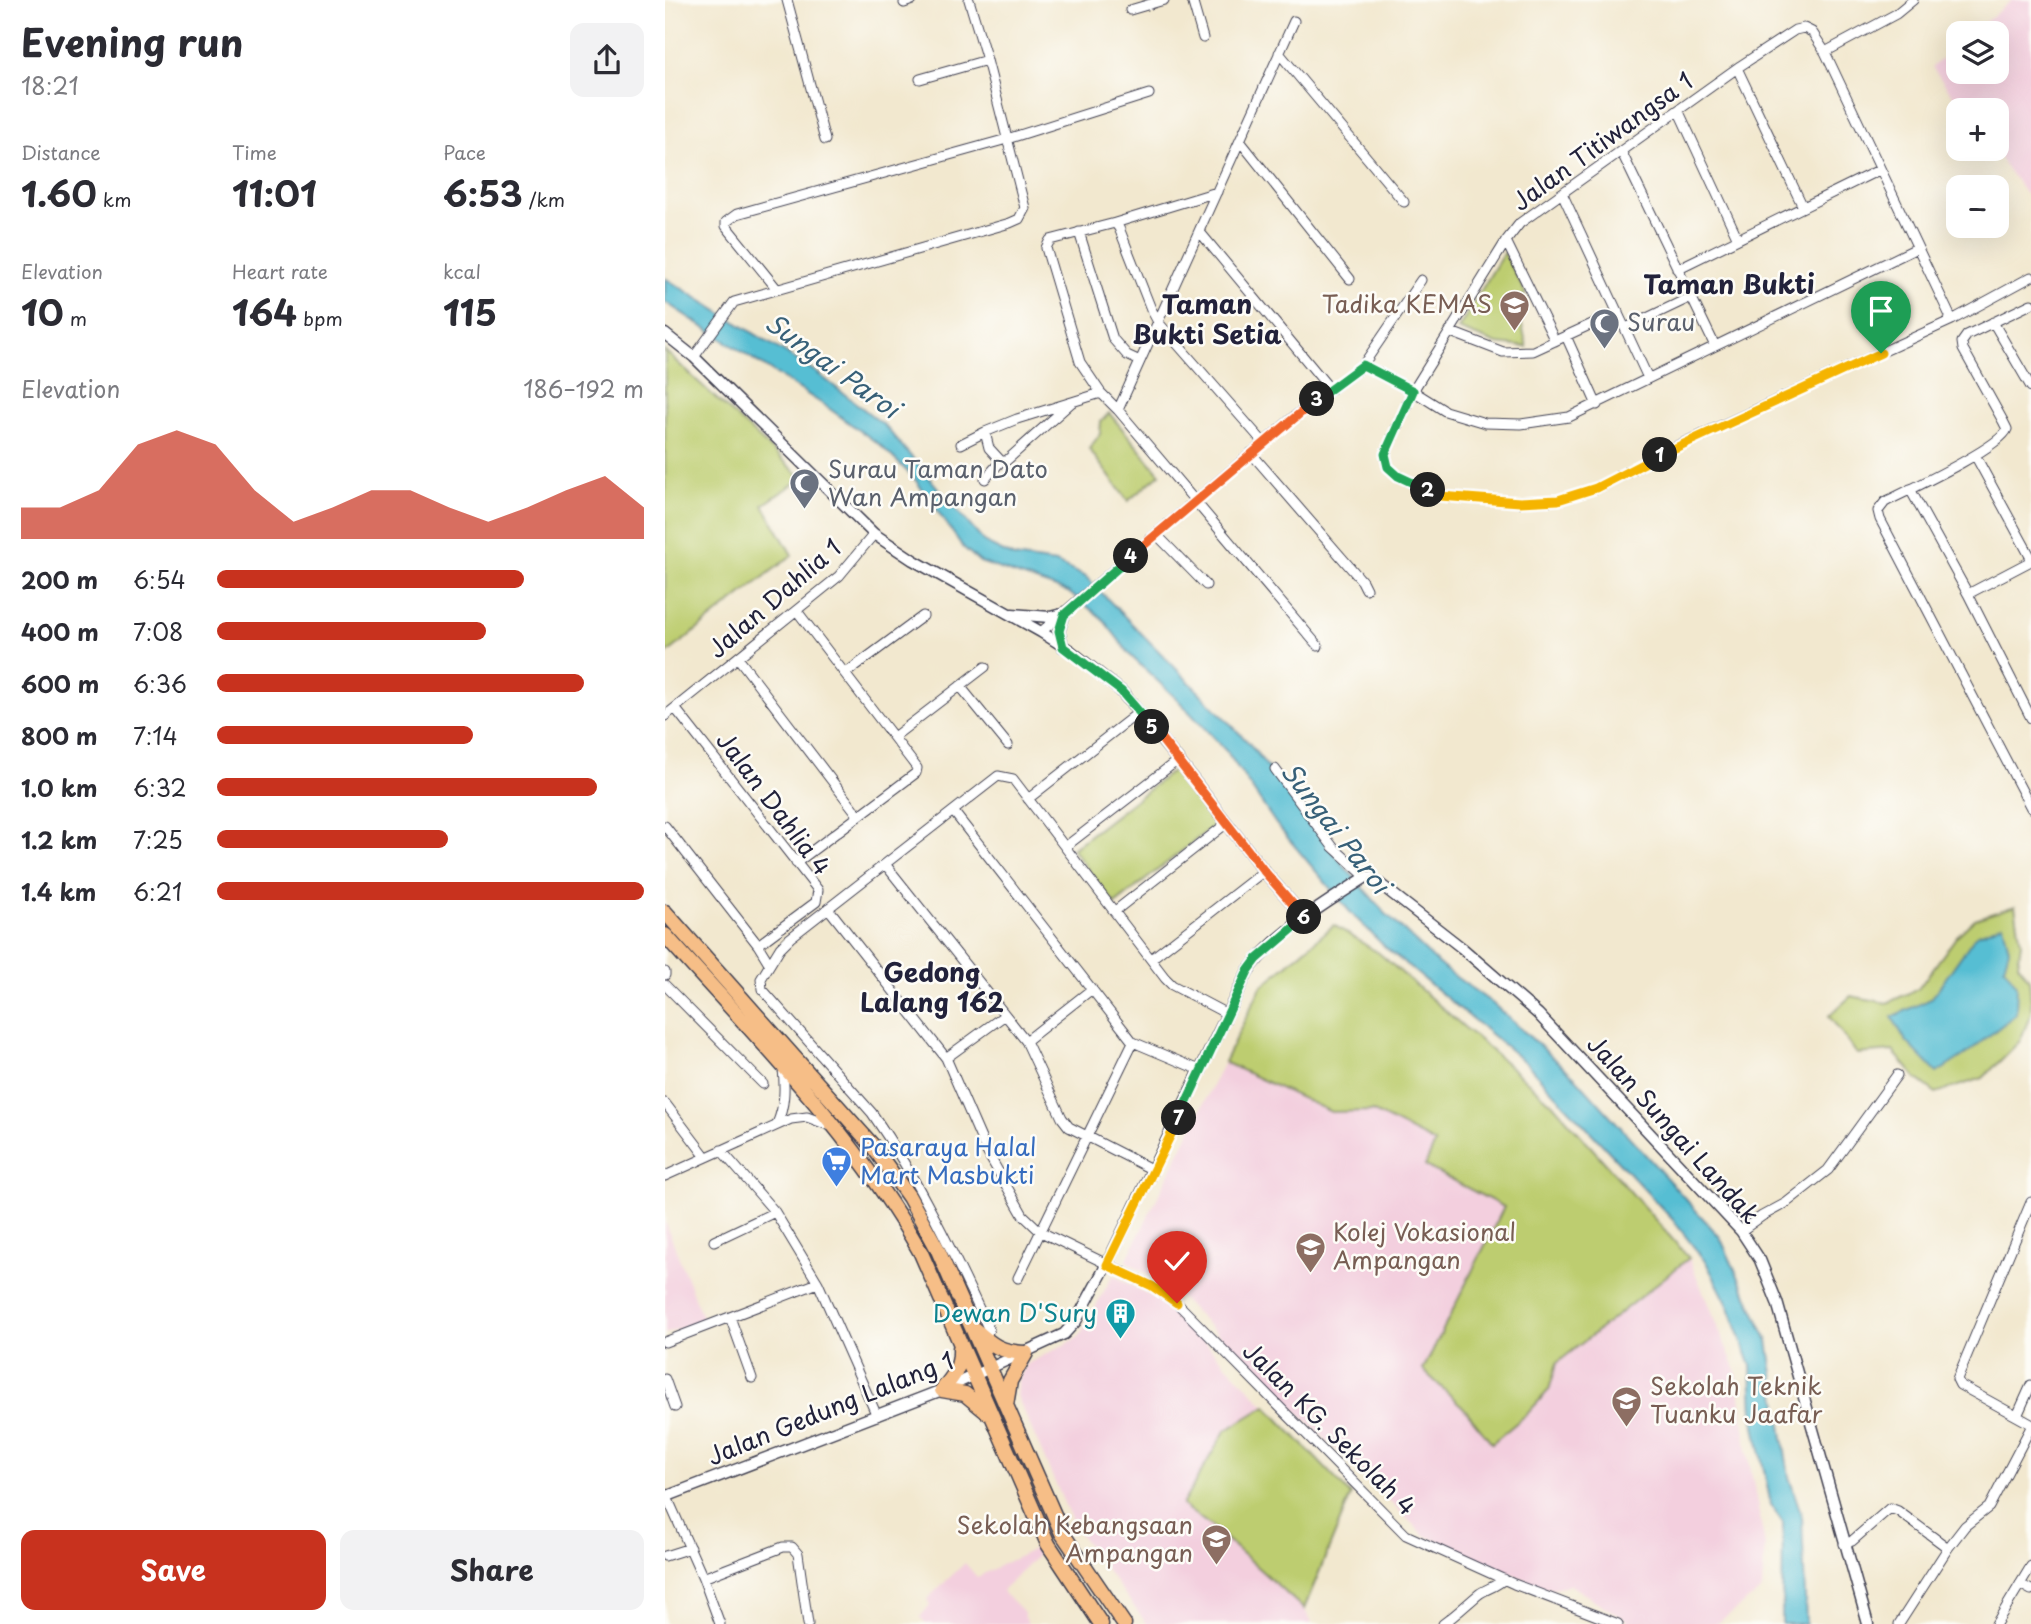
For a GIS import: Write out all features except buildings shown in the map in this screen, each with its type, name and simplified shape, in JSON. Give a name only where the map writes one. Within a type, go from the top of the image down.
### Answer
[{"type":"highway","points":[[665,912],[872,1145],[909,1197],[937,1248],[1062,1533],[1123,1624]]},
{"type":"highway","points":[[665,935],[839,1130],[897,1210],[921,1253],[1048,1544],[1101,1624]]},
{"type":"highway","points":[[971,1326],[993,1346],[1008,1352],[1026,1353],[1010,1381],[1006,1407]]},
{"type":"highway","points":[[942,1390],[955,1375],[961,1361],[959,1341]]},
{"type":"highway","points":[[942,1390],[965,1394],[993,1419]]},
{"type":"street","points":[[787,0],[825,140]]},
{"type":"street","points":[[694,357],[734,302],[1019,219],[1025,208],[969,0]]},
{"type":"street","points":[[1130,10],[1164,0]]},
{"type":"street","points":[[1192,0],[1203,38]]},
{"type":"street","points":[[1913,0],[1896,14],[1825,52],[1952,320],[2031,277]]},
{"type":"street","points":[[1118,410],[1294,21]]},
{"type":"street","name":"Jalan Titiwangsa 1","points":[[1825,52],[1812,32],[1804,28],[1795,30],[1737,68],[1622,153],[1520,223],[1506,241],[1413,391],[1385,454],[1388,467],[1398,476],[1440,496],[1520,502],[1558,500],[1596,488],[1681,444],[1952,320]]},
{"type":"street","points":[[1279,53],[1404,202]]},
{"type":"street","points":[[920,79],[987,60]]},
{"type":"street","points":[[1737,68],[1803,207]]},
{"type":"street","points":[[777,289],[726,226],[729,219],[737,214],[1007,139],[1149,94]]},
{"type":"street","points":[[1679,112],[1738,239]]},
{"type":"street","points":[[1240,141],[1350,279]]},
{"type":"street","points":[[1622,153],[1715,346]]},
{"type":"street","points":[[1677,269],[1879,170]]},
{"type":"street","points":[[1217,192],[1050,240],[1046,248],[1080,362],[1101,393],[1318,646]]},
{"type":"street","points":[[1562,193],[1649,378]]},
{"type":"street","points":[[1115,223],[1159,322],[1264,443]]},
{"type":"street","points":[[1199,231],[1330,389]]},
{"type":"street","points":[[1079,232],[1113,339],[1127,355],[1140,361]]},
{"type":"street","points":[[1506,241],[1555,341]]},
{"type":"street","points":[[1363,365],[1445,411],[1485,423],[1521,424],[1569,417],[1917,248]]},
{"type":"street","points":[[1041,632],[1251,453],[1363,365],[1422,280]]},
{"type":"street","points":[[1626,328],[1691,297]]},
{"type":"street","points":[[2031,304],[1967,335],[1962,342],[1963,349],[2007,429],[2004,436],[1975,455],[1885,502],[1878,511],[2031,808]]},
{"type":"street","points":[[1451,331],[1503,352],[1533,351],[1618,312]]},
{"type":"street","points":[[1993,322],[2031,387]]},
{"type":"street","points":[[665,334],[694,357],[874,534],[912,560],[1041,632],[1121,691],[1264,871],[1305,918]]},
{"type":"street","points":[[1566,337],[1597,405]]},
{"type":"street","points":[[961,444],[1017,419],[1101,393]]},
{"type":"street","points":[[985,479],[1001,461],[1008,460],[1071,403]]},
{"type":"street","points":[[985,432],[989,448],[1001,461]]},
{"type":"street","points":[[1251,453],[1367,589]]},
{"type":"street","points":[[1968,594],[2031,559],[1975,455]]},
{"type":"street","points":[[1910,489],[1968,594],[2031,718]]},
{"type":"street","name":"Jalan Dahlia 1","points":[[665,716],[839,576],[874,534]]},
{"type":"street","points":[[1156,534],[1206,585]]},
{"type":"street","points":[[796,863],[916,773],[918,768],[797,611]]},
{"type":"street","points":[[1009,614],[1050,617],[1065,614]]},
{"type":"street","points":[[1063,647],[1059,631],[1065,614]]},
{"type":"street","points":[[846,673],[923,616]]},
{"type":"street","points":[[738,658],[858,815]]},
{"type":"street","points":[[895,736],[985,667]]},
{"type":"street","points":[[960,686],[1008,745]]},
{"type":"street","name":"Jalan Dahlia 4","points":[[675,708],[818,890],[816,902],[758,945]]},
{"type":"street","points":[[1028,799],[1139,712]]},
{"type":"street","points":[[1065,847],[1178,760]]},
{"type":"street","points":[[1275,769],[1333,847],[1361,879]]},
{"type":"street","points":[[989,1330],[948,1240],[886,1133],[872,1113],[762,989],[761,979],[769,963],[790,938],[997,776],[1013,779],[1172,985],[1227,1014]]},
{"type":"street","points":[[953,811],[1133,1042],[1202,1071]]},
{"type":"street","points":[[1115,911],[1227,823]]},
{"type":"street","points":[[665,826],[758,945],[769,963]]},
{"type":"street","points":[[885,864],[1026,1041],[1062,1118],[1069,1127],[1153,1170]]},
{"type":"street","points":[[1151,959],[1264,871]]},
{"type":"street","name":"Jalan Sungai Landak","points":[[1361,879],[1371,877],[1425,918],[1538,1013],[1741,1231],[1760,1260],[1776,1302],[1868,1624]]},
{"type":"street","name":"Jalan Gedung Lalang 1","points":[[666,1497],[942,1390],[1064,1334],[1076,1321],[1107,1265],[1248,971],[1257,959],[1305,918],[1361,879]]},
{"type":"street","points":[[828,908],[946,1058],[986,1150],[1023,1215],[1041,1232]]},
{"type":"street","points":[[665,985],[762,1084]]},
{"type":"street","points":[[1026,1041],[1092,989]]},
{"type":"street","points":[[946,1058],[1005,1015]]},
{"type":"street","points":[[1018,1278],[1133,1042]]},
{"type":"street","points":[[777,1124],[785,1091],[783,1065]]},
{"type":"street","points":[[1741,1231],[1786,1203],[1828,1170],[1897,1075]]},
{"type":"street","points":[[665,1103],[706,1157]]},
{"type":"street","points":[[665,1176],[791,1119],[807,1117],[839,1130]]},
{"type":"street","points":[[872,1145],[886,1133]]},
{"type":"street","points":[[721,1150],[775,1212],[818,1283],[877,1416]]},
{"type":"street","points":[[1899,1624],[1948,1548],[1965,1526],[1989,1507],[2031,1426],[1960,1385],[1957,1379],[2031,1202]]},
{"type":"street","points":[[714,1241],[775,1212]]},
{"type":"street","name":"Jalan KG. Sekolah 4","points":[[1041,1232],[1152,1286],[1177,1303],[1406,1535],[1504,1579],[1618,1624]]},
{"type":"street","points":[[665,1342],[818,1283]]},
{"type":"street","points":[[730,1317],[752,1378]]},
{"type":"street","points":[[665,1379],[675,1407]]},
{"type":"street","points":[[2017,1416],[2031,1385]]},
{"type":"street","points":[[666,1497],[703,1578],[720,1624]]},
{"type":"street","points":[[1844,1544],[1852,1541],[1890,1508],[1948,1548]]},
{"type":"street","points":[[703,1578],[783,1547],[792,1547],[798,1554],[808,1624]]},
{"type":"street","points":[[665,1556],[689,1548]]},
{"type":"street","points":[[1996,1624],[2031,1566]]},
{"type":"street","points":[[1443,1624],[1480,1593],[1498,1586],[1504,1579]]},
{"type":"street","points":[[2020,1584],[2031,1590]]},
{"type":"shaded area","points":[[2012,0],[2031,0],[2031,197],[2025,193],[2002,161],[2009,161],[2009,98],[1955,98],[1932,67],[1946,55],[1946,84],[2009,84],[2009,21],[1987,21]]},
{"type":"shaded area","points":[[1224,1062],[1331,1112],[1372,1111],[1435,1144],[1425,1166],[1505,1207],[1423,1370],[1463,1407],[1492,1443],[1527,1414],[1549,1390],[1557,1363],[1689,1258],[1737,1373],[1747,1450],[1765,1545],[1762,1590],[1716,1624],[1632,1624],[1570,1585],[1546,1589],[1424,1535],[1170,1288],[1126,1261]]},
{"type":"shaded area","points":[[665,1221],[703,1320],[665,1334]]},
{"type":"shaded area","points":[[1113,1275],[1173,1309],[1351,1495],[1304,1608],[1312,1624],[1147,1624],[1075,1528],[1017,1396],[1018,1380],[1027,1364],[1079,1337]]},
{"type":"shaded area","points":[[1036,1548],[1038,1555],[1002,1591],[1023,1612],[1028,1624],[926,1624],[920,1617],[930,1605],[927,1599],[965,1563],[977,1577]]},
{"type":"green space","points":[[1504,252],[1526,294],[1516,301],[1527,347],[1497,344],[1458,329]]},
{"type":"green space","points":[[665,351],[802,478],[763,505],[792,555],[665,655]]},
{"type":"green space","points":[[1109,413],[1160,474],[1128,501],[1089,449],[1100,434],[1101,422]]},
{"type":"green space","points":[[1175,769],[1217,823],[1115,904],[1072,849]]},
{"type":"green space","points":[[2015,906],[2021,943],[2018,964],[2029,979],[2031,1013],[2020,1041],[1983,1078],[1936,1093],[1916,1078],[1893,1051],[1857,1054],[1829,1016],[1851,996],[1887,1003],[1918,989],[1957,936],[1975,919]]},
{"type":"green space","points":[[1334,925],[1380,954],[1555,1106],[1689,1258],[1557,1363],[1549,1390],[1527,1414],[1492,1443],[1463,1407],[1423,1370],[1504,1207],[1425,1166],[1435,1143],[1372,1111],[1331,1112],[1224,1062],[1261,987]]},
{"type":"green space","points":[[1266,1406],[1351,1495],[1304,1609],[1211,1526],[1182,1505],[1225,1431]]},
{"type":"water","points":[[665,278],[816,372],[884,425],[985,543],[1014,557],[1056,563],[1086,577],[1248,742],[1344,866],[1385,913],[1442,967],[1492,1003],[1577,1079],[1720,1237],[1768,1341],[1789,1477],[1802,1517],[1806,1624],[1782,1624],[1783,1523],[1771,1505],[1753,1416],[1751,1366],[1729,1307],[1707,1264],[1673,1220],[1527,1064],[1385,947],[1351,913],[1276,824],[1227,752],[1177,699],[1132,657],[1102,618],[1068,592],[980,562],[963,547],[914,478],[880,445],[827,407],[665,302]]},
{"type":"water","points":[[2003,924],[2009,949],[2004,967],[2017,985],[2016,1014],[1966,1054],[1937,1073],[1906,1041],[1892,1017],[1931,999],[1976,935]]},
{"type":"place","name":"Tadika KEMAS","points":[[1515,332]]},
{"type":"place","name":"Surau","points":[[1604,350]]},
{"type":"place","name":"Surau Taman Dato Wan Ampangan","points":[[805,511]]},
{"type":"place","name":"Pasaraya Halal Mart Masbukti","points":[[837,1189]]},
{"type":"place","name":"Kolej Vokasional Ampangan","points":[[1310,1274]]},
{"type":"place","name":"Dewan D'Sury","points":[[1120,1341]]},
{"type":"place","name":"Sekolah Teknik Tuanku Jaafar","points":[[1627,1428]]},
{"type":"place","name":"Sekolah Kebangsaan Ampangan","points":[[1216,1567]]},
{"type":"district","name":"Taman Bukti","points":[[1729,285]]},
{"type":"district","name":"Taman Bukti Setia","points":[[1207,320]]},
{"type":"district","name":"Gedong Lalang 162","points":[[932,988]]},
{"type":"route","points":[[1177,1303],[1152,1286],[1107,1265],[1248,971],[1257,959],[1305,918],[1264,871],[1121,691],[1063,647],[1059,631],[1064,615],[1294,417],[1363,365],[1413,391],[1385,454],[1388,467],[1398,476],[1440,496],[1520,502],[1558,500],[1596,488],[1681,444],[1881,353]]},
{"type":"water label","name":"Sungai Paroi","points":[[832,366]]},
{"type":"water label","name":"Sungai Paroi","points":[[1335,828]]}]
